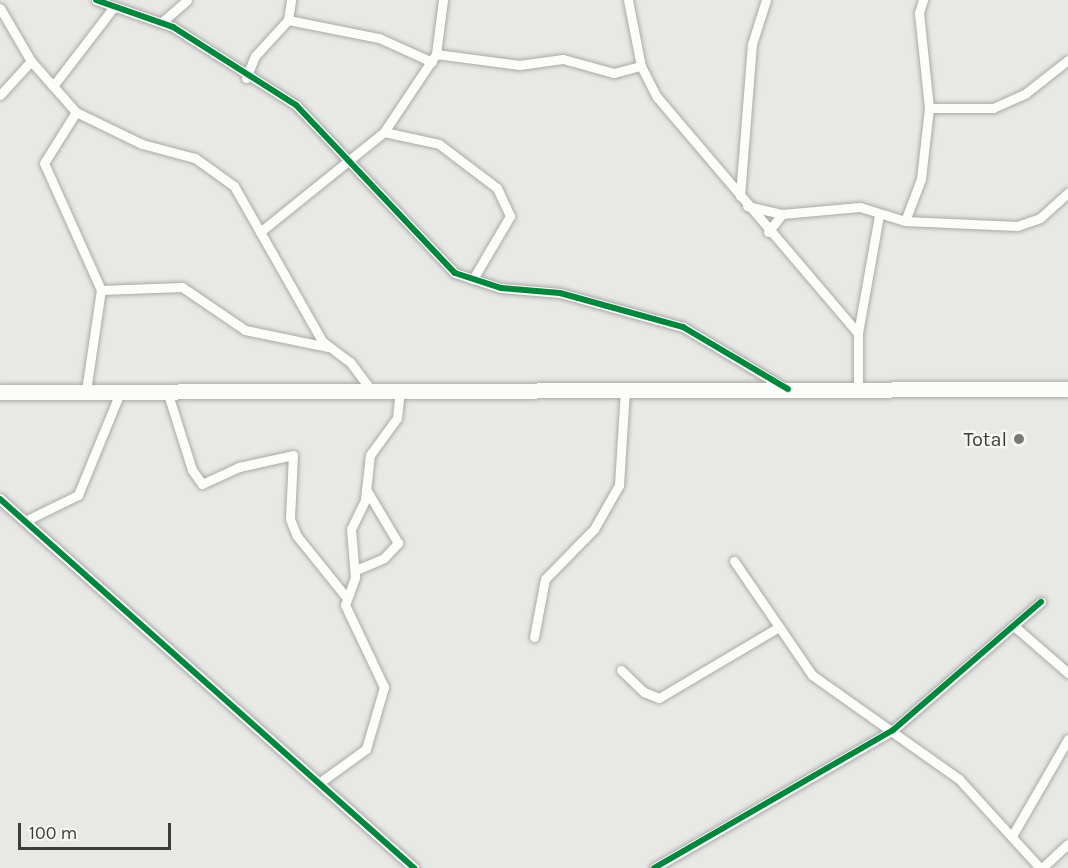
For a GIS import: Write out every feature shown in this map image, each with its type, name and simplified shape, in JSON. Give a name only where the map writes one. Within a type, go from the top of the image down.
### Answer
[{"type":"highway","points":[[0,392],[1068,389]]},
{"type":"street","points":[[98,0],[113,8],[162,22],[246,78],[296,105],[443,265],[473,279],[560,293],[683,327],[788,389]]},
{"type":"street","points":[[162,22],[187,0]]},
{"type":"street","points":[[246,78],[255,56],[288,20],[291,0]]},
{"type":"street","points":[[260,232],[384,132],[434,58],[443,0]]},
{"type":"street","points":[[628,0],[641,66],[657,97],[768,232],[858,333]]},
{"type":"street","points":[[740,196],[753,44],[766,0]]},
{"type":"street","points":[[905,221],[921,179],[929,108],[919,13],[923,0]]},
{"type":"street","points":[[0,8],[31,61],[76,112],[142,144],[211,166],[234,186],[328,347]]},
{"type":"street","points":[[53,86],[113,8]]},
{"type":"street","points":[[288,20],[379,39],[434,58],[519,65],[563,59],[614,73],[641,66]]},
{"type":"street","points":[[929,108],[993,108],[1026,93],[1068,60]]},
{"type":"street","points":[[0,95],[31,61]]},
{"type":"street","points":[[76,112],[44,163],[101,290],[86,391]]},
{"type":"street","points":[[384,132],[439,144],[497,188],[510,216],[473,279]]},
{"type":"street","points":[[747,206],[782,214],[860,207],[879,215],[905,221],[1028,225],[1068,193]]},
{"type":"street","points":[[768,232],[782,214]]},
{"type":"street","points":[[858,389],[858,333],[879,215]]},
{"type":"street","points":[[101,290],[182,287],[201,295],[245,330],[328,347],[351,362],[371,390]]},
{"type":"street","points":[[25,521],[78,495],[121,390]]},
{"type":"street","points":[[319,783],[366,749],[384,687],[347,613],[346,597],[356,570],[351,529],[366,489],[370,455],[396,418],[400,390]]},
{"type":"street","points":[[534,636],[545,579],[594,529],[619,485],[625,390]]},
{"type":"street","points":[[167,391],[192,470],[202,484],[239,467],[293,455],[290,519],[297,536],[346,597]]},
{"type":"street","points":[[356,570],[384,558],[398,543],[366,489]]},
{"type":"street","points":[[0,499],[414,868]]},
{"type":"street","points":[[734,561],[812,675],[893,730],[966,785],[1041,868],[1068,844]]},
{"type":"street","points":[[654,868],[893,730],[1041,602]]},
{"type":"street","points":[[1014,626],[1068,673]]},
{"type":"street","points":[[621,670],[644,692],[659,698],[780,627]]},
{"type":"street","points":[[1012,836],[1068,739]]},
{"type":"cycle path","points":[[96,0],[173,27],[296,105],[455,273],[501,288],[560,293],[683,327],[788,389]]},
{"type":"cycle path","points":[[0,499],[414,868]]},
{"type":"cycle path","points":[[654,868],[893,730],[1041,602]]},
{"type":"place","name":"Total","points":[[1019,439]]}]
